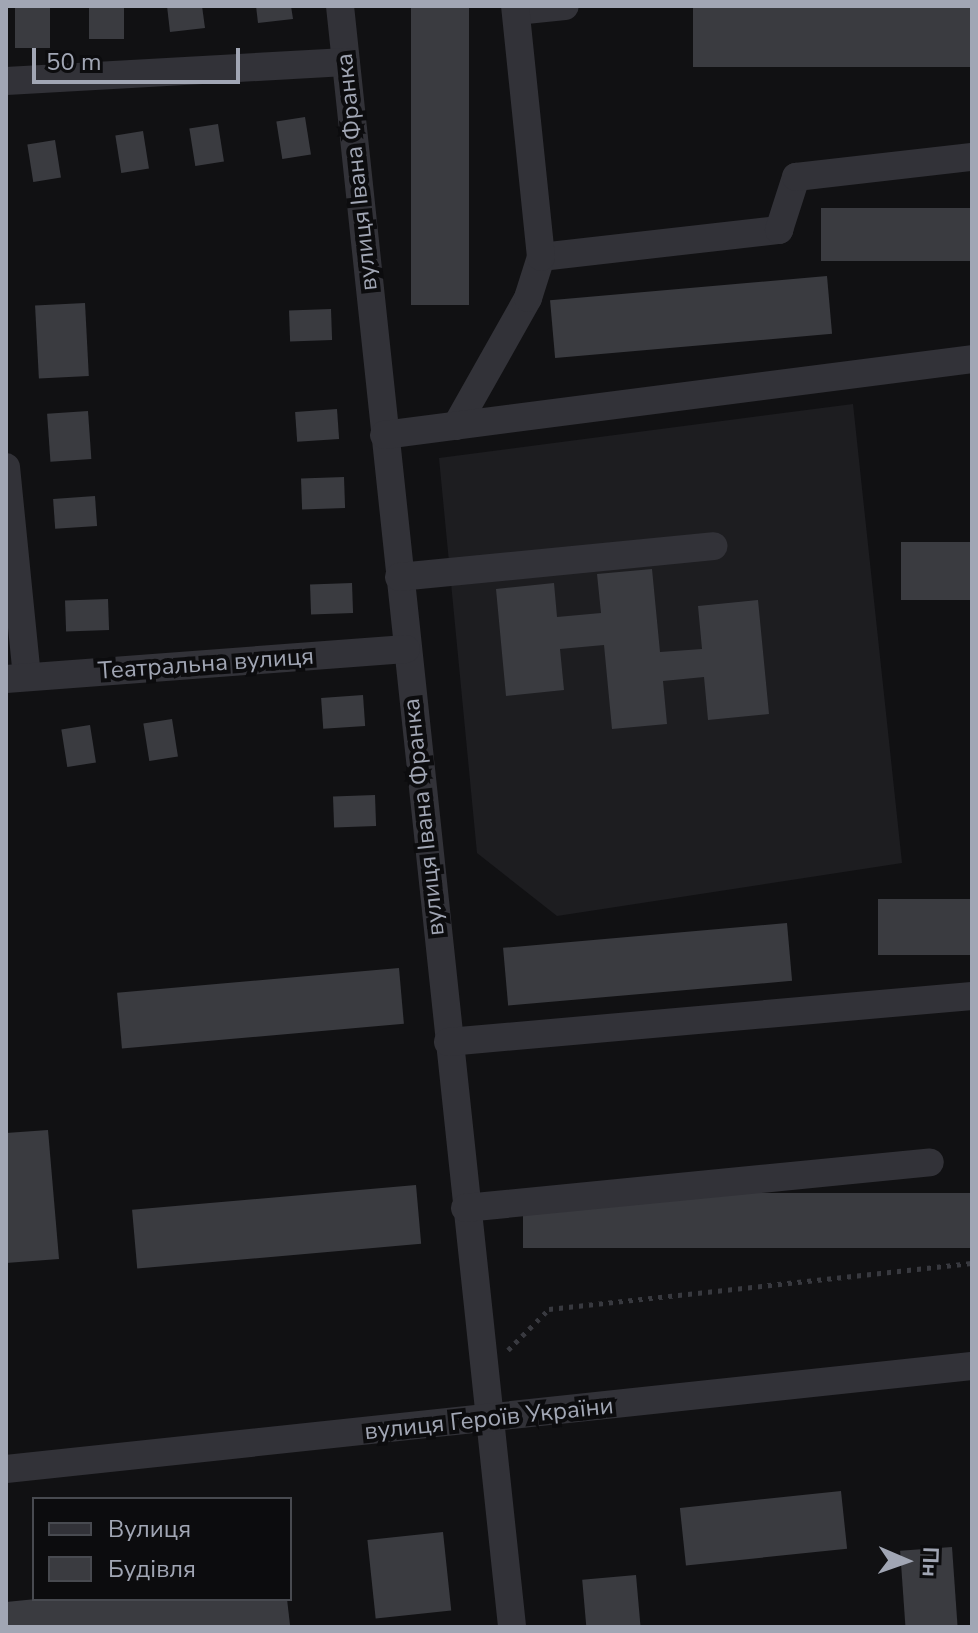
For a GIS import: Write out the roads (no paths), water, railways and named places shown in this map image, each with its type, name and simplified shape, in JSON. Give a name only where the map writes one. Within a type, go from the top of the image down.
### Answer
[{"type":"street","name":"вулиця Івана Франка","points":[[340,6],[482,1377],[512,1627]]},
{"type":"street","points":[[456,426],[528,298],[541,257],[516,9],[565,6]]},
{"type":"street","points":[[6,81],[345,62]]},
{"type":"street","points":[[541,257],[779,230],[796,177],[972,157]]},
{"type":"street","points":[[384,435],[972,359]]},
{"type":"street","points":[[6,467],[16,678]]},
{"type":"street","points":[[399,577],[713,546]]},
{"type":"street","name":"Театральна вулиця","points":[[16,678],[406,649]]},
{"type":"street","points":[[448,1042],[972,996]]},
{"type":"street","points":[[465,1208],[930,1162]]},
{"type":"street","name":"вулиця Героїв України","points":[[6,1469],[972,1366]]}]
